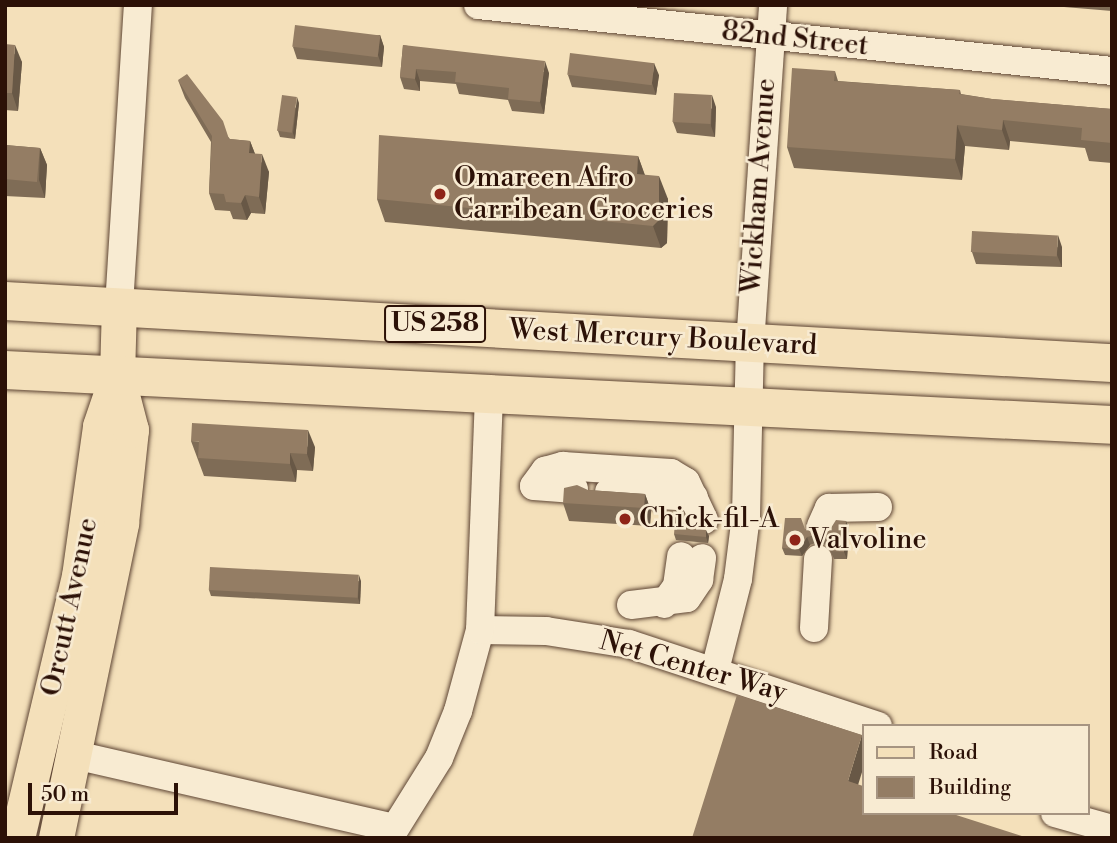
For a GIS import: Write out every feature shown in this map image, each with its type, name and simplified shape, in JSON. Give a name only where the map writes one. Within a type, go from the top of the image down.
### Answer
[{"type":"highway","name":"West Mercury Boulevard","points":[[5,301],[1112,363]]},
{"type":"highway","points":[[5,370],[1112,425]]},
{"type":"main road","name":"Orcutt Avenue","points":[[55,838],[75,755],[121,523],[131,430],[117,376],[119,306]]},
{"type":"main road","name":"Orcutt Avenue","points":[[17,838],[79,576],[100,426],[117,376]]},
{"type":"main road","points":[[41,736],[49,738],[55,750],[45,805],[55,838]]},
{"type":"street","name":"Orcutt Avenue","points":[[119,306],[138,5]]},
{"type":"street","name":"82nd Street","points":[[478,5],[1112,71]]},
{"type":"street","name":"Wickham Avenue","points":[[715,670],[743,549],[750,409],[750,344],[773,5]]},
{"type":"street","points":[[75,755],[391,833],[439,758],[480,630],[489,395]]},
{"type":"street","points":[[563,467],[671,472],[686,482],[694,513],[584,490],[534,486],[545,471],[563,467]]},
{"type":"street","points":[[821,526],[829,508],[878,507]]},
{"type":"street","points":[[631,605],[664,604],[677,586],[691,557]]},
{"type":"street","points":[[814,628],[818,559]]},
{"type":"street","name":"Net Center Way","points":[[480,630],[545,631],[597,638],[715,670],[872,724]]},
{"type":"street","points":[[1062,815],[1112,830]]},
{"type":"building","points":[[295,25],[380,35],[378,57],[292,47]]},
{"type":"building","points":[[5,44],[15,45],[12,93],[5,93]]},
{"type":"building","points":[[403,45],[545,61],[540,102],[508,99],[509,88],[455,82],[456,72],[416,69],[415,79],[400,77]]},
{"type":"building","points":[[570,53],[654,63],[652,85],[567,75]]},
{"type":"building","points":[[792,68],[835,71],[834,81],[960,90],[959,94],[992,99],[1112,109],[1112,143],[1081,140],[1082,128],[1003,120],[1002,130],[957,125],[955,159],[787,147]]},
{"type":"building","points":[[187,74],[223,121],[229,139],[250,141],[249,153],[262,154],[259,197],[245,195],[241,203],[226,202],[224,194],[209,193],[212,136],[178,80]]},
{"type":"building","points":[[674,93],[712,95],[710,124],[672,122]]},
{"type":"building","points":[[282,95],[297,97],[292,133],[277,131]]},
{"type":"building","points":[[379,135],[638,156],[637,174],[659,176],[659,220],[653,226],[377,199]]},
{"type":"building","points":[[5,145],[40,148],[37,182],[5,179]]},
{"type":"building","points":[[972,231],[1058,236],[1057,256],[971,252]]},
{"type":"building","points":[[192,423],[308,430],[307,454],[290,453],[290,464],[198,458],[199,441],[191,441]]},
{"type":"building","points":[[577,485],[588,490],[645,494],[644,508],[563,503],[564,488]]},
{"type":"building","points":[[676,511],[682,512],[693,528],[706,530],[706,537],[674,534]]},
{"type":"building","points":[[785,518],[801,518],[805,529],[819,535],[829,531],[836,520],[846,521],[844,552],[832,551],[825,538],[816,535],[807,537],[799,549],[782,548]]},
{"type":"building","points":[[210,567],[359,575],[358,598],[209,590]]},
{"type":"building","points":[[737,695],[862,735],[848,781],[862,786],[862,815],[956,815],[1028,838],[692,838]]},
{"type":"place","name":"Omareen Afro Carribean Groceries","points":[[440,194]]},
{"type":"place","name":"Chick-fil-A","points":[[625,519]]},
{"type":"place","name":"Valvoline","points":[[795,540]]}]
